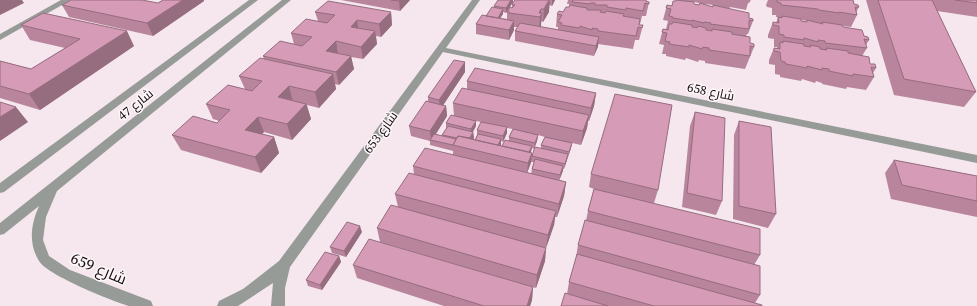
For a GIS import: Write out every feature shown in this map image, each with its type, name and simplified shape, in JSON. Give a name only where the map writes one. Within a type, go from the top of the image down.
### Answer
[{"type":"street","points":[[0,37],[67,0]]},
{"type":"street","name":"شارع 47","points":[[0,189],[254,0]]},
{"type":"street","name":"شارع 47","points":[[0,230],[287,0]]},
{"type":"street","name":"شارع 653","points":[[224,306],[239,299],[263,283],[284,265],[476,0]]},
{"type":"street","name":"شارع 658","points":[[440,49],[977,159]]},
{"type":"street","name":"شارع 659","points":[[52,188],[40,217],[37,240],[44,259],[65,274],[146,306]]},
{"type":"street","name":"شارع 653","points":[[278,306],[278,288],[284,265]]},
{"type":"building","points":[[71,0],[142,0],[158,3],[163,0],[183,0],[147,23],[62,5]]},
{"type":"building","points":[[498,0],[511,0],[506,8],[494,6]]},
{"type":"building","points":[[515,0],[549,0],[544,9],[541,9],[539,13],[542,13],[540,17],[507,12],[510,7],[512,8],[515,5],[512,4]]},
{"type":"building","points":[[573,0],[646,0],[649,4],[645,3],[643,11],[607,7],[607,5],[595,5],[595,3],[590,4],[572,2]]},
{"type":"building","points":[[777,0],[853,0],[854,4],[858,5],[859,7],[855,7],[857,15],[781,5],[781,3],[777,2]]},
{"type":"building","points":[[878,0],[932,0],[976,92],[904,79]]},
{"type":"building","points":[[955,0],[977,0],[977,3]]},
{"type":"building","points":[[328,1],[391,12],[379,24],[357,20],[351,27],[375,31],[361,47],[336,41],[326,51],[351,56],[336,72],[263,56],[280,41],[302,46],[312,37],[291,33],[306,19],[327,23],[335,15],[315,12]]},
{"type":"building","points":[[673,1],[694,2],[694,4],[699,5],[700,3],[713,7],[713,5],[749,13],[749,18],[753,19],[753,21],[749,20],[749,29],[673,18],[669,16],[671,9],[666,8],[667,5],[672,6]]},
{"type":"building","points":[[570,5],[587,8],[587,10],[601,10],[600,12],[605,13],[606,11],[624,14],[623,16],[640,19],[639,25],[643,25],[642,28],[638,27],[636,36],[598,31],[598,29],[592,28],[592,30],[580,26],[579,28],[561,25],[562,23],[558,22],[562,15],[557,14],[559,11],[563,12],[566,7],[569,7]]},
{"type":"building","points":[[492,7],[503,9],[498,18],[486,16]]},
{"type":"building","points":[[43,13],[127,31],[29,94],[0,86],[0,61],[31,69],[80,39],[21,25]]},
{"type":"building","points":[[482,15],[514,21],[509,30],[476,24]]},
{"type":"building","points":[[782,16],[801,19],[801,21],[807,22],[807,20],[823,24],[822,22],[862,30],[864,36],[868,37],[869,40],[864,39],[867,48],[825,43],[825,41],[818,40],[818,42],[804,38],[804,40],[784,37],[784,35],[779,34],[779,26],[773,25],[773,22],[779,23],[778,17],[782,18]]},
{"type":"building","points":[[673,22],[692,25],[692,27],[697,28],[698,26],[706,28],[706,30],[712,31],[712,29],[732,32],[732,34],[750,37],[750,43],[754,44],[754,47],[750,46],[750,56],[709,50],[709,48],[703,47],[702,49],[689,45],[689,47],[669,44],[670,42],[665,41],[667,33],[662,32],[663,29],[668,30],[669,24],[672,24]]},
{"type":"building","points":[[520,23],[599,37],[596,46],[515,31]]},
{"type":"building","points":[[783,41],[804,44],[804,46],[811,47],[810,45],[820,47],[820,49],[827,50],[826,48],[848,51],[848,53],[869,57],[870,64],[875,64],[876,68],[871,67],[874,77],[853,74],[853,76],[829,71],[829,69],[822,68],[822,70],[807,66],[807,68],[786,64],[785,62],[781,61],[780,52],[774,51],[774,48],[780,49],[780,42],[783,43]]},
{"type":"building","points":[[260,58],[333,74],[315,92],[289,86],[278,97],[306,104],[287,124],[258,117],[245,130],[274,137],[255,157],[172,135],[193,116],[217,123],[230,110],[206,104],[228,85],[252,91],[262,81],[239,76]]},
{"type":"building","points":[[454,60],[465,62],[439,100],[428,97]]},
{"type":"building","points":[[475,68],[596,93],[591,108],[467,81]]},
{"type":"building","points":[[462,88],[589,115],[583,131],[453,103]]},
{"type":"building","points":[[615,94],[672,105],[658,190],[591,174]]},
{"type":"building","points":[[426,101],[446,106],[430,131],[409,126]]},
{"type":"building","points":[[0,102],[16,107],[0,117]]},
{"type":"building","points":[[695,112],[725,118],[722,201],[687,193]]},
{"type":"building","points":[[451,115],[476,121],[471,129],[446,123]]},
{"type":"building","points":[[739,121],[771,127],[776,214],[739,206]]},
{"type":"building","points":[[481,122],[507,127],[503,136],[477,130]]},
{"type":"building","points":[[448,126],[473,132],[470,138],[458,136],[457,138],[442,135]]},
{"type":"building","points":[[513,129],[538,135],[535,143],[509,137]]},
{"type":"building","points":[[434,134],[456,139],[453,145],[430,140]]},
{"type":"building","points":[[478,134],[501,139],[498,145],[475,140]]},
{"type":"building","points":[[458,136],[532,153],[528,163],[453,145]]},
{"type":"building","points":[[545,137],[572,143],[569,152],[541,145]]},
{"type":"building","points":[[505,140],[532,146],[529,152],[502,146]]},
{"type":"building","points":[[535,147],[568,154],[565,164],[532,156]]},
{"type":"building","points":[[425,148],[566,182],[559,204],[413,166]]},
{"type":"building","points":[[535,159],[563,166],[560,175],[532,169]]},
{"type":"building","points":[[894,160],[977,176],[977,201],[902,185]]},
{"type":"building","points":[[409,173],[556,211],[548,235],[395,194]]},
{"type":"building","points":[[594,189],[760,229],[760,255],[588,211]]},
{"type":"building","points":[[391,205],[546,248],[537,275],[377,228]]},
{"type":"building","points":[[585,220],[760,266],[760,295],[578,245]]},
{"type":"building","points":[[347,222],[360,226],[344,251],[330,247]]},
{"type":"building","points":[[369,239],[533,287],[527,306],[484,306],[353,265]]},
{"type":"building","points":[[325,252],[339,256],[320,285],[306,280]]},
{"type":"building","points":[[577,254],[762,306],[654,306],[569,282]]},
{"type":"building","points":[[565,293],[608,306],[561,306]]}]
